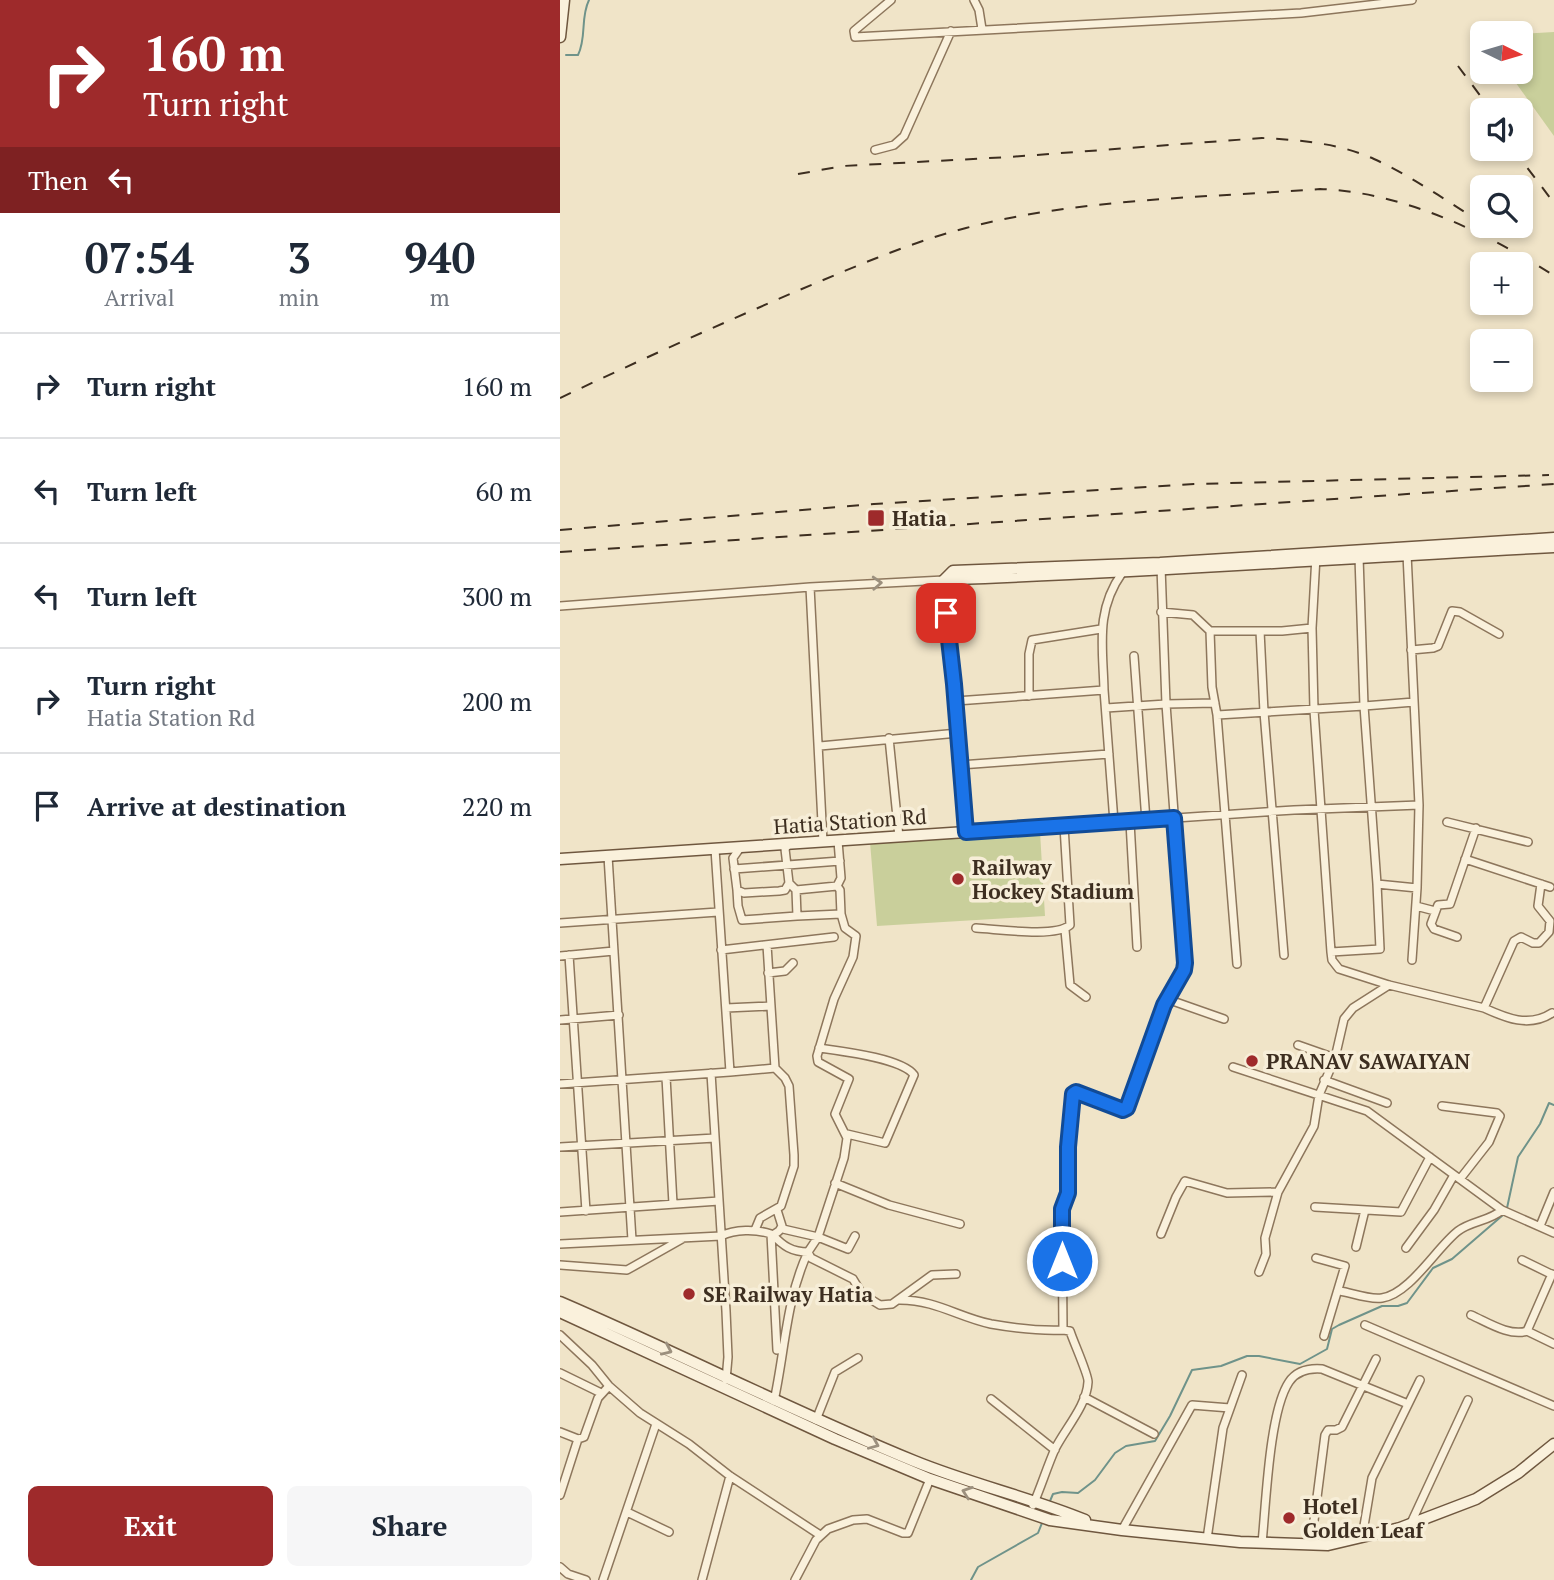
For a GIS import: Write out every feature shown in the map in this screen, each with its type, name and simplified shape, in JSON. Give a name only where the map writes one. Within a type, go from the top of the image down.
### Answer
[{"type":"street","points":[[560,37],[564,0]]},
{"type":"street","points":[[891,0],[854,32],[855,37],[1301,13],[1412,0]]},
{"type":"street","points":[[974,0],[979,10],[982,29]]},
{"type":"street","points":[[875,150],[894,145],[904,136],[951,31]]},
{"type":"street","points":[[1419,805],[1372,805],[966,832],[956,701],[943,598],[944,580],[953,571],[1160,567],[1554,538]]},
{"type":"street","points":[[1316,556],[1359,557],[1554,547]]},
{"type":"street","points":[[1407,554],[1419,805],[1412,960]]},
{"type":"street","points":[[1316,556],[1312,628],[1314,710],[1332,960],[1339,969],[1389,985],[1484,1008],[1517,1021],[1538,1020],[1552,1013]]},
{"type":"street","points":[[1331,951],[1380,949],[1364,706],[1359,557]]},
{"type":"street","points":[[946,613],[949,590],[955,579],[1122,573],[1160,567]]},
{"type":"street","points":[[1063,1330],[1062,1209],[1068,1193],[1068,1147],[1073,1094],[1076,1092],[1123,1110],[1127,1108],[1167,999],[1185,963],[1166,704],[1160,567]]},
{"type":"street","points":[[1114,822],[1101,629],[1114,584],[1122,573]]},
{"type":"street","points":[[560,606],[944,580]]},
{"type":"street","points":[[810,587],[823,842]]},
{"type":"street","points":[[1411,650],[1438,646],[1452,611],[1460,612],[1499,634]]},
{"type":"street","points":[[1161,612],[1193,615],[1210,631],[1312,628]]},
{"type":"street","points":[[1029,696],[1029,654],[1032,640],[1101,629]]},
{"type":"street","points":[[1210,631],[1212,687],[1217,715],[1237,964]]},
{"type":"street","points":[[1260,631],[1284,955]]},
{"type":"street","points":[[1134,656],[1146,821]]},
{"type":"street","points":[[956,701],[1104,690]]},
{"type":"street","points":[[1217,715],[1414,702]]},
{"type":"street","points":[[1106,708],[1214,703]]},
{"type":"street","points":[[820,746],[958,733]]},
{"type":"street","points":[[889,738],[899,836]]},
{"type":"street","points":[[960,765],[1109,754]]},
{"type":"street","points":[[1130,822],[1137,947]]},
{"type":"street","points":[[1447,822],[1528,842]]},
{"type":"street","points":[[976,928],[1065,930],[1070,925],[1064,826]]},
{"type":"street","points":[[1457,937],[1432,927],[1438,905],[1450,904],[1476,828]]},
{"type":"street","name":"Hatia Station Rd","points":[[560,859],[966,832]]},
{"type":"street","points":[[837,886],[841,878],[838,841]]},
{"type":"street","points":[[737,890],[744,893],[785,890],[789,883],[785,849],[788,845]]},
{"type":"street","points":[[740,848],[733,858],[742,920],[841,914]]},
{"type":"street","points":[[715,849],[730,1072]]},
{"type":"street","points":[[608,856],[632,1240]]},
{"type":"street","points":[[1465,859],[1550,887]]},
{"type":"street","points":[[734,869],[840,861]]},
{"type":"street","points":[[789,883],[796,890],[797,916]]},
{"type":"street","points":[[1377,884],[1417,888]]},
{"type":"street","points":[[1484,1008],[1514,941],[1521,937],[1539,943],[1549,932],[1550,921],[1538,906],[1541,884]]},
{"type":"street","points":[[796,890],[837,886]]},
{"type":"street","points":[[819,1048],[888,1062],[910,1070],[914,1075],[885,1143],[847,1133],[836,1120],[835,1114],[849,1079],[818,1062],[819,1048],[834,999],[855,953],[856,936],[845,928],[841,914],[840,890],[837,886]]},
{"type":"street","points":[[1416,906],[1435,911]]},
{"type":"street","points":[[560,923],[718,912]]},
{"type":"street","points":[[1065,930],[1070,985],[1086,998]]},
{"type":"street","points":[[721,950],[834,937]]},
{"type":"street","points":[[755,1230],[760,1217],[778,1210],[781,1206],[794,1166],[789,1086],[775,1068],[767,945]]},
{"type":"street","points":[[586,1210],[573,1020],[564,956],[614,951]]},
{"type":"street","points":[[768,973],[785,971],[793,963]]},
{"type":"street","points":[[1259,1272],[1266,1254],[1265,1238],[1278,1192],[1311,1133],[1319,1095],[1335,1059],[1346,1014],[1389,985]]},
{"type":"street","points":[[1167,999],[1224,1019]]},
{"type":"street","points":[[726,1008],[771,1006]]},
{"type":"street","points":[[560,1020],[619,1015]]},
{"type":"street","points":[[1298,1045],[1335,1059]]},
{"type":"street","points":[[1233,1067],[1372,1114],[1502,1210],[1554,1233]]},
{"type":"street","points":[[560,1084],[775,1068]]},
{"type":"street","points":[[711,1073],[722,1236],[725,1381]]},
{"type":"street","points":[[666,1077],[673,1204]]},
{"type":"street","points":[[1324,1080],[1387,1103]]},
{"type":"street","points":[[1406,1248],[1457,1177],[1489,1142],[1500,1116],[1497,1113],[1441,1106]]},
{"type":"street","points":[[774,1401],[791,1299],[799,1271],[818,1237],[844,1158],[847,1133]]},
{"type":"street","points":[[560,1147],[715,1138]]},
{"type":"street","points":[[1315,1207],[1401,1212],[1430,1157]]},
{"type":"street","points":[[1161,1234],[1175,1197],[1185,1181],[1227,1193],[1278,1192]]},
{"type":"street","points":[[835,1183],[889,1205],[960,1224]]},
{"type":"street","points":[[1540,1226],[1554,1192]]},
{"type":"street","points":[[560,1212],[719,1201]]},
{"type":"street","points":[[778,1210],[783,1229],[818,1237],[848,1249],[855,1236]]},
{"type":"street","points":[[1356,1247],[1365,1210]]},
{"type":"street","points":[[1340,1291],[1375,1298],[1387,1297],[1413,1279],[1457,1232],[1502,1210]]},
{"type":"street","points":[[772,1235],[782,1226]]},
{"type":"street","points":[[560,1244],[722,1236],[726,1233],[755,1230],[772,1235],[796,1252],[808,1251]]},
{"type":"street","points":[[772,1235],[777,1350]]},
{"type":"street","points":[[560,1265],[626,1270],[682,1238]]},
{"type":"street","points":[[808,1251],[816,1261],[853,1279],[862,1294],[873,1303],[886,1306],[932,1275],[956,1274]]},
{"type":"street","points":[[1316,1258],[1345,1266],[1340,1291],[1324,1336]]},
{"type":"street","points":[[1471,1315],[1512,1332],[1520,1334],[1527,1331],[1553,1274],[1522,1260]]},
{"type":"street","points":[[897,1300],[927,1302],[990,1324],[1070,1331],[1088,1384],[1084,1397],[1055,1450],[1038,1501],[1031,1513]]},
{"type":"street","points":[[560,1302],[725,1381],[835,1439],[930,1479],[1050,1520],[1207,1539],[1328,1545],[1411,1523],[1476,1499],[1518,1473],[1554,1444]]},
{"type":"street","points":[[560,1312],[934,1469],[1038,1501],[1095,1525]]},
{"type":"street","points":[[1365,1325],[1554,1406]]},
{"type":"street","points":[[1527,1331],[1554,1344]]},
{"type":"street","points":[[560,1335],[629,1405],[820,1535]]},
{"type":"street","points":[[816,1420],[835,1372],[858,1358]]},
{"type":"street","points":[[1311,1544],[1325,1435],[1328,1430],[1342,1427],[1376,1359]]},
{"type":"street","points":[[1262,1543],[1273,1436],[1282,1398],[1289,1382],[1301,1371],[1322,1369],[1408,1404]]},
{"type":"street","points":[[560,1373],[601,1393]]},
{"type":"street","points":[[1207,1539],[1223,1428],[1242,1375]]},
{"type":"street","points":[[1362,1538],[1371,1478],[1420,1380]]},
{"type":"street","points":[[560,1432],[578,1438],[585,1435],[601,1393],[609,1386]]},
{"type":"street","points":[[1084,1397],[1154,1434]]},
{"type":"street","points":[[991,1399],[1055,1450]]},
{"type":"street","points":[[1411,1523],[1468,1401]]},
{"type":"street","points":[[1122,1530],[1192,1405],[1230,1408]]},
{"type":"street","points":[[603,1580],[656,1424]]},
{"type":"street","points":[[560,1495],[578,1438]]},
{"type":"street","points":[[702,1580],[730,1476]]},
{"type":"street","points":[[795,1580],[806,1556],[828,1528],[861,1518],[908,1533],[930,1479]]},
{"type":"street","points":[[627,1512],[669,1532]]},
{"type":"street","points":[[560,1567],[568,1574],[586,1580]]},
{"type":"green space","points":[[1554,32],[1554,136],[1533,107],[1533,98],[1527,98],[1517,84],[1533,84],[1533,33]]},
{"type":"green space","name":"Railway Hockey Stadium","points":[[1040,832],[1045,916],[877,926],[870,842]]},
{"type":"waterway","points":[[566,55],[578,55],[581,48],[589,0]]},
{"type":"waterway","points":[[1507,1208],[1518,1157],[1540,1124],[1549,1103],[1554,1105]]},
{"type":"waterway","points":[[1050,1501],[1053,1494],[1078,1493],[1095,1480],[1115,1453],[1126,1446],[1155,1441],[1192,1370],[1221,1366],[1247,1356],[1300,1364],[1327,1349],[1332,1329],[1339,1325],[1382,1306],[1407,1303],[1433,1268],[1452,1259],[1503,1215]]},
{"type":"waterway","points":[[971,1580],[978,1567],[1038,1533],[1042,1523]]},
{"type":"railway","points":[[1458,66],[1482,98]]},
{"type":"railway","points":[[798,174],[843,166],[1262,138],[1304,141],[1361,154],[1415,181],[1470,215]]},
{"type":"railway","points":[[1522,161],[1554,203]]},
{"type":"railway","points":[[560,398],[767,304],[902,248],[944,234],[1009,218],[1097,205],[1320,189],[1350,192],[1380,197],[1440,216],[1496,242],[1550,273]]},
{"type":"railway","points":[[560,530],[874,504],[1194,484],[1549,475]]},
{"type":"railway","points":[[560,552],[1554,484]]},
{"type":"place","name":"Hatia","points":[[876,518]]},
{"type":"place","name":"Railway Hockey Stadium","points":[[958,879]]},
{"type":"place","name":"PRANAV SAWAIYAN","points":[[1252,1061]]},
{"type":"place","name":"SE Railway Hatia","points":[[689,1294]]},
{"type":"place","name":"Hotel Golden Leaf","points":[[1289,1518]]},
{"type":"route","points":[[946,613],[966,832],[1174,818],[1184,970],[1164,1005],[1127,1108],[1123,1110],[1076,1092],[1073,1094],[1068,1147],[1068,1193],[1062,1209],[1062,1261]]}]
